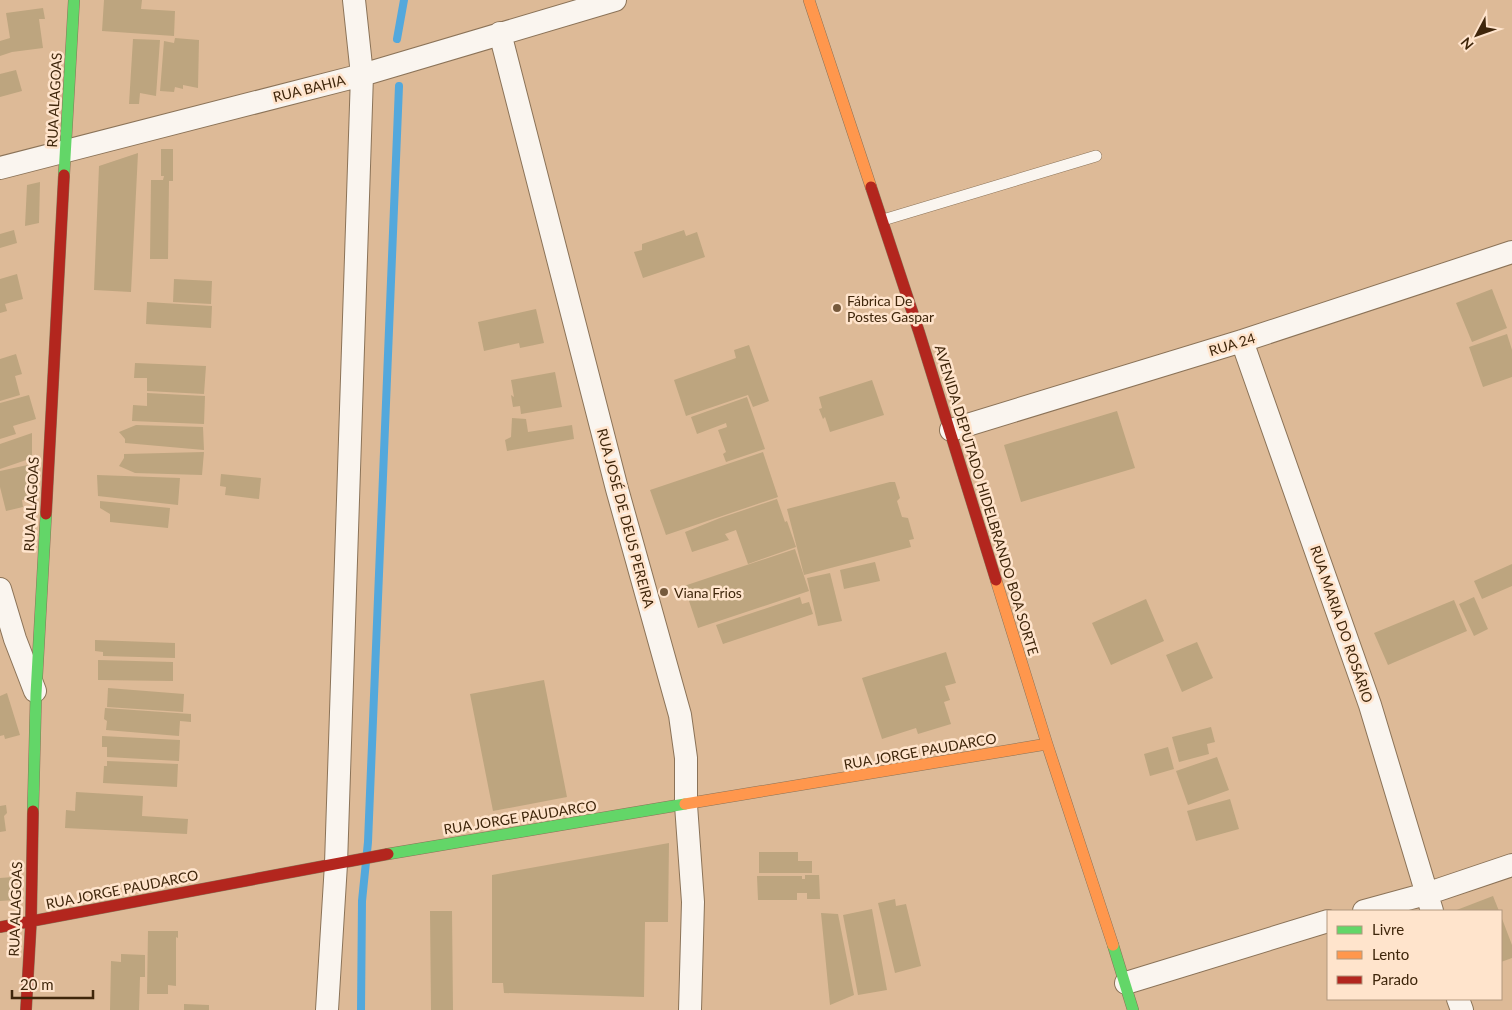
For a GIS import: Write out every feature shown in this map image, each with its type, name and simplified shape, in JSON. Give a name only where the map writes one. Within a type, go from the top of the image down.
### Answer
[{"type":"street","name":"RUA ALAGOAS","points":[[26,1010],[36,694],[74,0]]},
{"type":"street","points":[[327,1010],[341,864],[362,75],[354,0]]},
{"type":"street","name":"RUA BAHIA","points":[[0,168],[362,75],[615,0]]},
{"type":"street","name":"AVENIDA DEPUTADO HIDELBRANDO BOA SORTE","points":[[809,0],[951,430],[1047,744],[1126,983],[1133,1010]]},
{"type":"street","name":"RUA JOSÉ DE DEUS PEREIRA","points":[[500,33],[618,489],[680,715],[686,758],[686,805],[693,902],[690,1010]]},
{"type":"street","name":"RUA 24","points":[[951,430],[1242,341],[1512,252]]},
{"type":"street","name":"RUA MARIA DO ROSÁRIO","points":[[1242,341],[1370,704],[1429,902]]},
{"type":"street","points":[[0,589],[15,639],[36,694]]},
{"type":"street","name":"RUA JORGE PAUDARCO","points":[[0,927],[341,864],[391,853],[1047,744]]},
{"type":"street","points":[[1371,910],[1429,902],[1512,865]]},
{"type":"street","points":[[1126,983],[1327,921]]},
{"type":"lane","points":[[883,220],[1096,156]]},
{"type":"building","points":[[104,0],[142,0],[141,9],[175,11],[174,36],[102,31]]},
{"type":"building","points":[[43,8],[45,19],[39,19],[43,48],[12,52],[0,56],[0,41],[10,38],[6,13]]},
{"type":"building","points":[[175,38],[199,40],[198,88],[183,85],[183,89],[175,87],[174,92],[160,91],[164,41],[174,43]]},
{"type":"building","points":[[133,39],[160,40],[156,96],[140,93],[139,104],[129,104]]},
{"type":"building","points":[[16,70],[22,91],[0,97],[0,74]]},
{"type":"building","points":[[161,149],[173,149],[173,181],[169,181],[168,259],[150,259],[151,180],[163,180],[164,176],[161,176]]},
{"type":"building","points":[[138,153],[131,292],[94,290],[99,166]]},
{"type":"building","points":[[40,182],[39,223],[25,226],[27,185]]},
{"type":"building","points":[[14,230],[17,243],[0,248],[0,234]]},
{"type":"building","points":[[684,230],[686,236],[697,232],[705,257],[643,278],[634,252],[642,250],[642,244]]},
{"type":"building","points":[[17,274],[23,299],[5,304],[7,311],[0,313],[0,279]]},
{"type":"building","points":[[174,279],[212,281],[211,304],[173,302]]},
{"type":"building","points":[[1492,289],[1507,328],[1472,342],[1456,303]]},
{"type":"building","points":[[147,302],[212,306],[211,328],[146,324]]},
{"type":"building","points":[[536,309],[544,343],[520,348],[519,343],[484,351],[478,322]]},
{"type":"building","points":[[1507,334],[1512,350],[1512,377],[1483,387],[1469,347]]},
{"type":"building","points":[[749,345],[769,401],[753,407],[748,395],[686,416],[674,380],[736,358],[734,350]]},
{"type":"building","points":[[16,354],[22,374],[15,376],[20,395],[0,401],[0,359]]},
{"type":"building","points":[[135,363],[206,366],[204,394],[147,391],[147,378],[134,378]]},
{"type":"building","points":[[555,372],[562,407],[521,414],[520,406],[513,407],[511,395],[514,397],[511,380]]},
{"type":"building","points":[[872,380],[884,415],[830,432],[825,417],[823,419],[819,409],[822,408],[819,397]]},
{"type":"building","points":[[147,393],[205,396],[204,424],[132,421],[133,405],[147,406]]},
{"type":"building","points":[[29,395],[36,419],[13,426],[16,434],[0,439],[0,403]]},
{"type":"building","points":[[747,397],[765,449],[726,462],[723,454],[726,452],[718,430],[727,427],[726,423],[697,434],[691,417]]},
{"type":"building","points":[[1117,411],[1135,468],[1021,502],[1004,445]]},
{"type":"building","points":[[512,418],[526,419],[528,432],[572,425],[574,439],[507,451],[505,440],[511,437]]},
{"type":"building","points":[[136,425],[203,427],[204,450],[125,443],[125,439],[119,432]]},
{"type":"building","points":[[32,433],[32,458],[0,469],[0,444]]},
{"type":"building","points":[[204,452],[202,475],[135,473],[119,466],[124,458],[124,454]]},
{"type":"building","points":[[763,452],[778,497],[666,535],[650,490]]},
{"type":"building","points":[[32,464],[31,498],[22,500],[23,507],[6,511],[0,487],[0,471]]},
{"type":"building","points":[[221,474],[261,478],[259,499],[225,495],[226,487],[220,486]]},
{"type":"building","points":[[97,475],[180,478],[178,505],[98,496]]},
{"type":"building","points":[[895,482],[900,498],[897,501],[902,517],[908,518],[914,539],[909,540],[911,547],[804,575],[787,509]]},
{"type":"building","points":[[777,499],[796,547],[748,564],[736,530],[725,534],[729,540],[692,552],[685,532]]},
{"type":"building","points":[[100,501],[170,508],[168,528],[110,522],[110,514],[100,508]]},
{"type":"building","points":[[795,549],[809,591],[698,628],[684,586]]},
{"type":"building","points":[[875,562],[880,581],[844,589],[840,570]]},
{"type":"building","points":[[1512,564],[1512,586],[1482,599],[1474,581]]},
{"type":"building","points":[[830,573],[842,621],[818,626],[807,578]]},
{"type":"building","points":[[800,597],[802,604],[809,602],[813,614],[723,644],[716,625]]},
{"type":"building","points":[[1474,597],[1488,629],[1474,636],[1459,604]]},
{"type":"building","points":[[1146,599],[1164,641],[1111,665],[1092,623]]},
{"type":"building","points":[[1454,600],[1467,631],[1388,665],[1374,633]]},
{"type":"building","points":[[95,640],[175,643],[175,658],[103,656],[103,652],[95,651]]},
{"type":"building","points":[[1197,642],[1213,678],[1182,692],[1166,655]]},
{"type":"building","points":[[946,652],[956,683],[945,686],[950,700],[944,702],[951,724],[918,734],[916,728],[882,739],[862,678]]},
{"type":"building","points":[[98,660],[173,662],[173,681],[98,680]]},
{"type":"building","points":[[544,680],[567,797],[493,811],[470,694]]},
{"type":"building","points":[[108,688],[184,694],[183,712],[107,707]]},
{"type":"building","points":[[7,693],[20,735],[5,739],[4,735],[0,736],[0,696]]},
{"type":"building","points":[[105,708],[191,714],[191,722],[180,721],[179,736],[106,730]]},
{"type":"building","points":[[1211,727],[1215,742],[1207,744],[1209,754],[1179,762],[1172,737]]},
{"type":"building","points":[[102,736],[180,740],[179,761],[107,757],[107,747],[102,747]]},
{"type":"building","points":[[1168,747],[1174,769],[1150,776],[1144,754]]},
{"type":"building","points":[[1217,757],[1229,790],[1188,805],[1176,771]]},
{"type":"building","points":[[107,761],[178,764],[177,787],[103,783],[104,766],[107,766]]},
{"type":"building","points":[[76,792],[143,796],[142,816],[188,819],[187,834],[65,828],[66,810],[75,811]]},
{"type":"building","points":[[1230,799],[1239,829],[1196,841],[1187,811]]},
{"type":"building","points":[[6,805],[7,813],[4,816],[6,831],[0,832],[0,806]]},
{"type":"building","points":[[669,843],[668,922],[645,922],[644,997],[504,993],[503,983],[492,983],[492,875]]},
{"type":"building","points":[[759,852],[798,852],[798,861],[812,861],[812,873],[759,873]]},
{"type":"building","points":[[805,875],[819,875],[820,899],[807,899],[807,893],[797,893],[797,900],[758,900],[757,876],[802,876],[802,879],[805,879]]},
{"type":"building","points":[[13,877],[16,900],[0,901],[0,878]]},
{"type":"building","points":[[1493,896],[1499,910],[1457,910]]},
{"type":"building","points":[[895,899],[896,906],[906,904],[921,966],[895,973],[878,903]]},
{"type":"building","points":[[872,909],[887,990],[858,995],[843,915]]},
{"type":"building","points":[[430,911],[452,911],[453,1010],[431,1010]]},
{"type":"building","points":[[821,913],[838,914],[854,995],[830,1005]]},
{"type":"building","points":[[1502,919],[1512,945],[1512,958],[1502,962]]},
{"type":"building","points":[[148,931],[178,931],[178,938],[176,937],[176,986],[168,985],[168,994],[147,994]]},
{"type":"building","points":[[121,954],[145,955],[145,977],[140,977],[139,1010],[110,1010],[111,961],[121,962]]},
{"type":"building","points":[[184,1004],[209,1005],[209,1010],[184,1010]]},
{"type":"waterway","points":[[397,39],[404,0]]},
{"type":"waterway","points":[[361,1010],[362,901],[368,842],[399,86]]},
{"type":"traffic: fast","points":[[64,175],[74,0]]},
{"type":"traffic: fast","points":[[33,811],[36,694],[46,514]]},
{"type":"traffic: fast","points":[[388,854],[685,804]]},
{"type":"traffic: fast","points":[[1113,945],[1133,1010]]},
{"type":"traffic: slow","points":[[809,0],[871,187]]},
{"type":"traffic: slow","points":[[996,580],[1113,945]]},
{"type":"traffic: slow","points":[[685,804],[1047,744]]},
{"type":"traffic: jam","points":[[46,514],[64,175]]},
{"type":"traffic: jam","points":[[871,187],[919,332],[996,580]]},
{"type":"traffic: jam","points":[[26,1010],[31,922],[33,811]]},
{"type":"traffic: jam","points":[[0,927],[388,854]]},
{"type":"place","name":"Fábrica De Postes Gaspar","points":[[837,308]]},
{"type":"place","name":"Viana Frios","points":[[664,592]]}]
